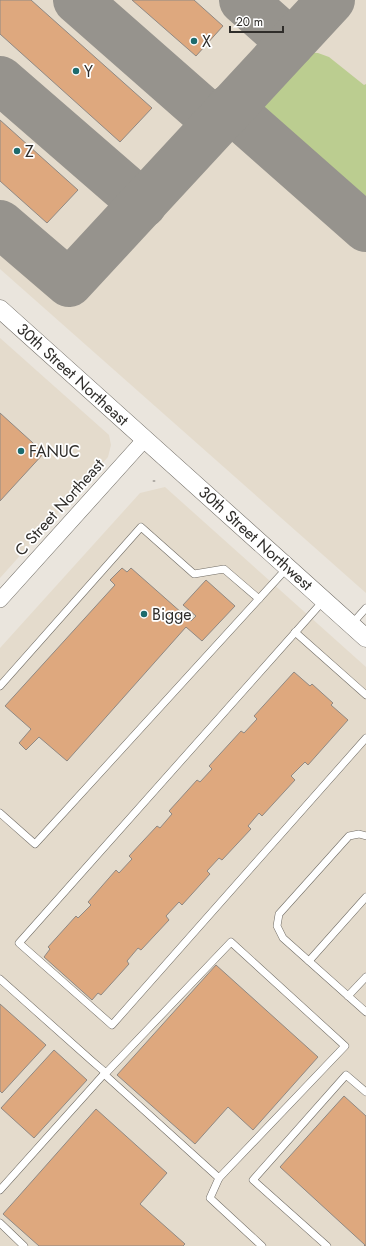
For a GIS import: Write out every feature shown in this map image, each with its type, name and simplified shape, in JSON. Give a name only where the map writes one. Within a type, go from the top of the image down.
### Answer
[{"type":"street","name":"30th Street Northeast","points":[[0,309],[145,439]]},
{"type":"street","name":"30th Street Northwest","points":[[145,439],[366,638]]},
{"type":"street","name":"C Street Northeast","points":[[0,600],[145,439]]},
{"type":"lane","points":[[0,686],[141,527],[194,574],[224,569],[259,599]]},
{"type":"lane","points":[[0,813],[35,844],[288,567]]},
{"type":"lane","points":[[324,600],[19,943],[112,1025],[366,738]]},
{"type":"lane","points":[[351,625],[366,608]]},
{"type":"lane","points":[[295,632],[366,695]]},
{"type":"lane","points":[[366,836],[358,834],[349,836],[279,914],[277,926],[283,938],[366,1012]]},
{"type":"lane","points":[[309,961],[366,897]]},
{"type":"lane","points":[[0,1190],[105,1074],[231,942],[345,1046],[219,1178],[210,1198],[262,1246]]},
{"type":"lane","points":[[348,996],[366,977]]},
{"type":"lane","points":[[0,979],[219,1178]]},
{"type":"lane","points":[[327,1246],[253,1180],[346,1075],[366,1092]]},
{"type":"lane","points":[[0,1224],[24,1246]]},
{"type":"shaded area","points":[[0,0],[366,0],[366,593],[0,269]]},
{"type":"shaded area","points":[[0,338],[109,435],[111,445],[108,457],[0,578]]},
{"type":"shaded area","points":[[165,487],[366,667],[366,1246],[0,1246],[0,648],[140,493]]},
{"type":"green space","points":[[300,52],[318,53],[329,57],[364,85],[366,84],[366,204],[362,208],[345,199],[317,176],[284,145],[262,121],[251,103],[259,87],[280,62]]},
{"type":"building","name":"Y","points":[[0,0],[31,0],[152,108],[120,142],[0,34]]},
{"type":"building","name":"X","points":[[132,0],[194,0],[223,26],[196,56]]},
{"type":"building","name":"Z","points":[[0,120],[78,190],[47,223],[0,181]]},
{"type":"building","points":[[0,413],[44,453],[0,501]]},
{"type":"building","points":[[122,568],[127,572],[131,568],[191,621],[196,616],[183,605],[206,580],[235,606],[202,641],[186,627],[67,761],[39,737],[26,750],[19,743],[31,729],[5,706],[115,585],[110,580]]},
{"type":"building","points":[[294,672],[310,686],[312,684],[333,703],[331,705],[348,720],[308,765],[305,762],[291,776],[295,780],[262,816],[259,813],[248,826],[251,829],[222,860],[219,858],[207,871],[210,874],[182,905],[179,902],[166,916],[169,920],[141,950],[138,948],[127,961],[129,964],[101,995],[98,993],[92,1000],[44,957],[50,949],[48,947],[76,916],[78,918],[91,905],[88,902],[116,870],[119,873],[132,859],[129,856],[157,826],[160,828],[172,814],[169,811],[197,780],[200,782],[212,769],[209,766],[241,731],[244,733],[257,719],[254,716]]},
{"type":"building","points":[[216,965],[318,1057],[253,1130],[228,1107],[195,1144],[117,1075]]},
{"type":"building","points":[[0,1004],[46,1045],[2,1093],[0,1091]]},
{"type":"building","points":[[54,1050],[87,1080],[34,1138],[1,1108]]},
{"type":"building","points":[[344,1096],[366,1116],[366,1246],[364,1246],[365,1245],[280,1167]]},
{"type":"building","points":[[96,1109],[167,1173],[140,1204],[185,1244],[183,1246],[39,1246],[3,1214]]},
{"type":"taxiway","points":[[77,0],[217,123]]},
{"type":"taxiway","points":[[243,0],[291,43]]},
{"type":"taxiway","points":[[0,224],[69,283],[331,0]]},
{"type":"taxiway","points":[[0,80],[143,204]]},
{"type":"taxiway","points":[[230,108],[366,228]]},
{"type":"place","name":"X","points":[[194,41]]},
{"type":"place","name":"Y","points":[[76,71]]},
{"type":"place","name":"Z","points":[[17,151]]},
{"type":"place","name":"FANUC","points":[[21,451]]},
{"type":"place","name":"Bigge","points":[[144,614]]}]
